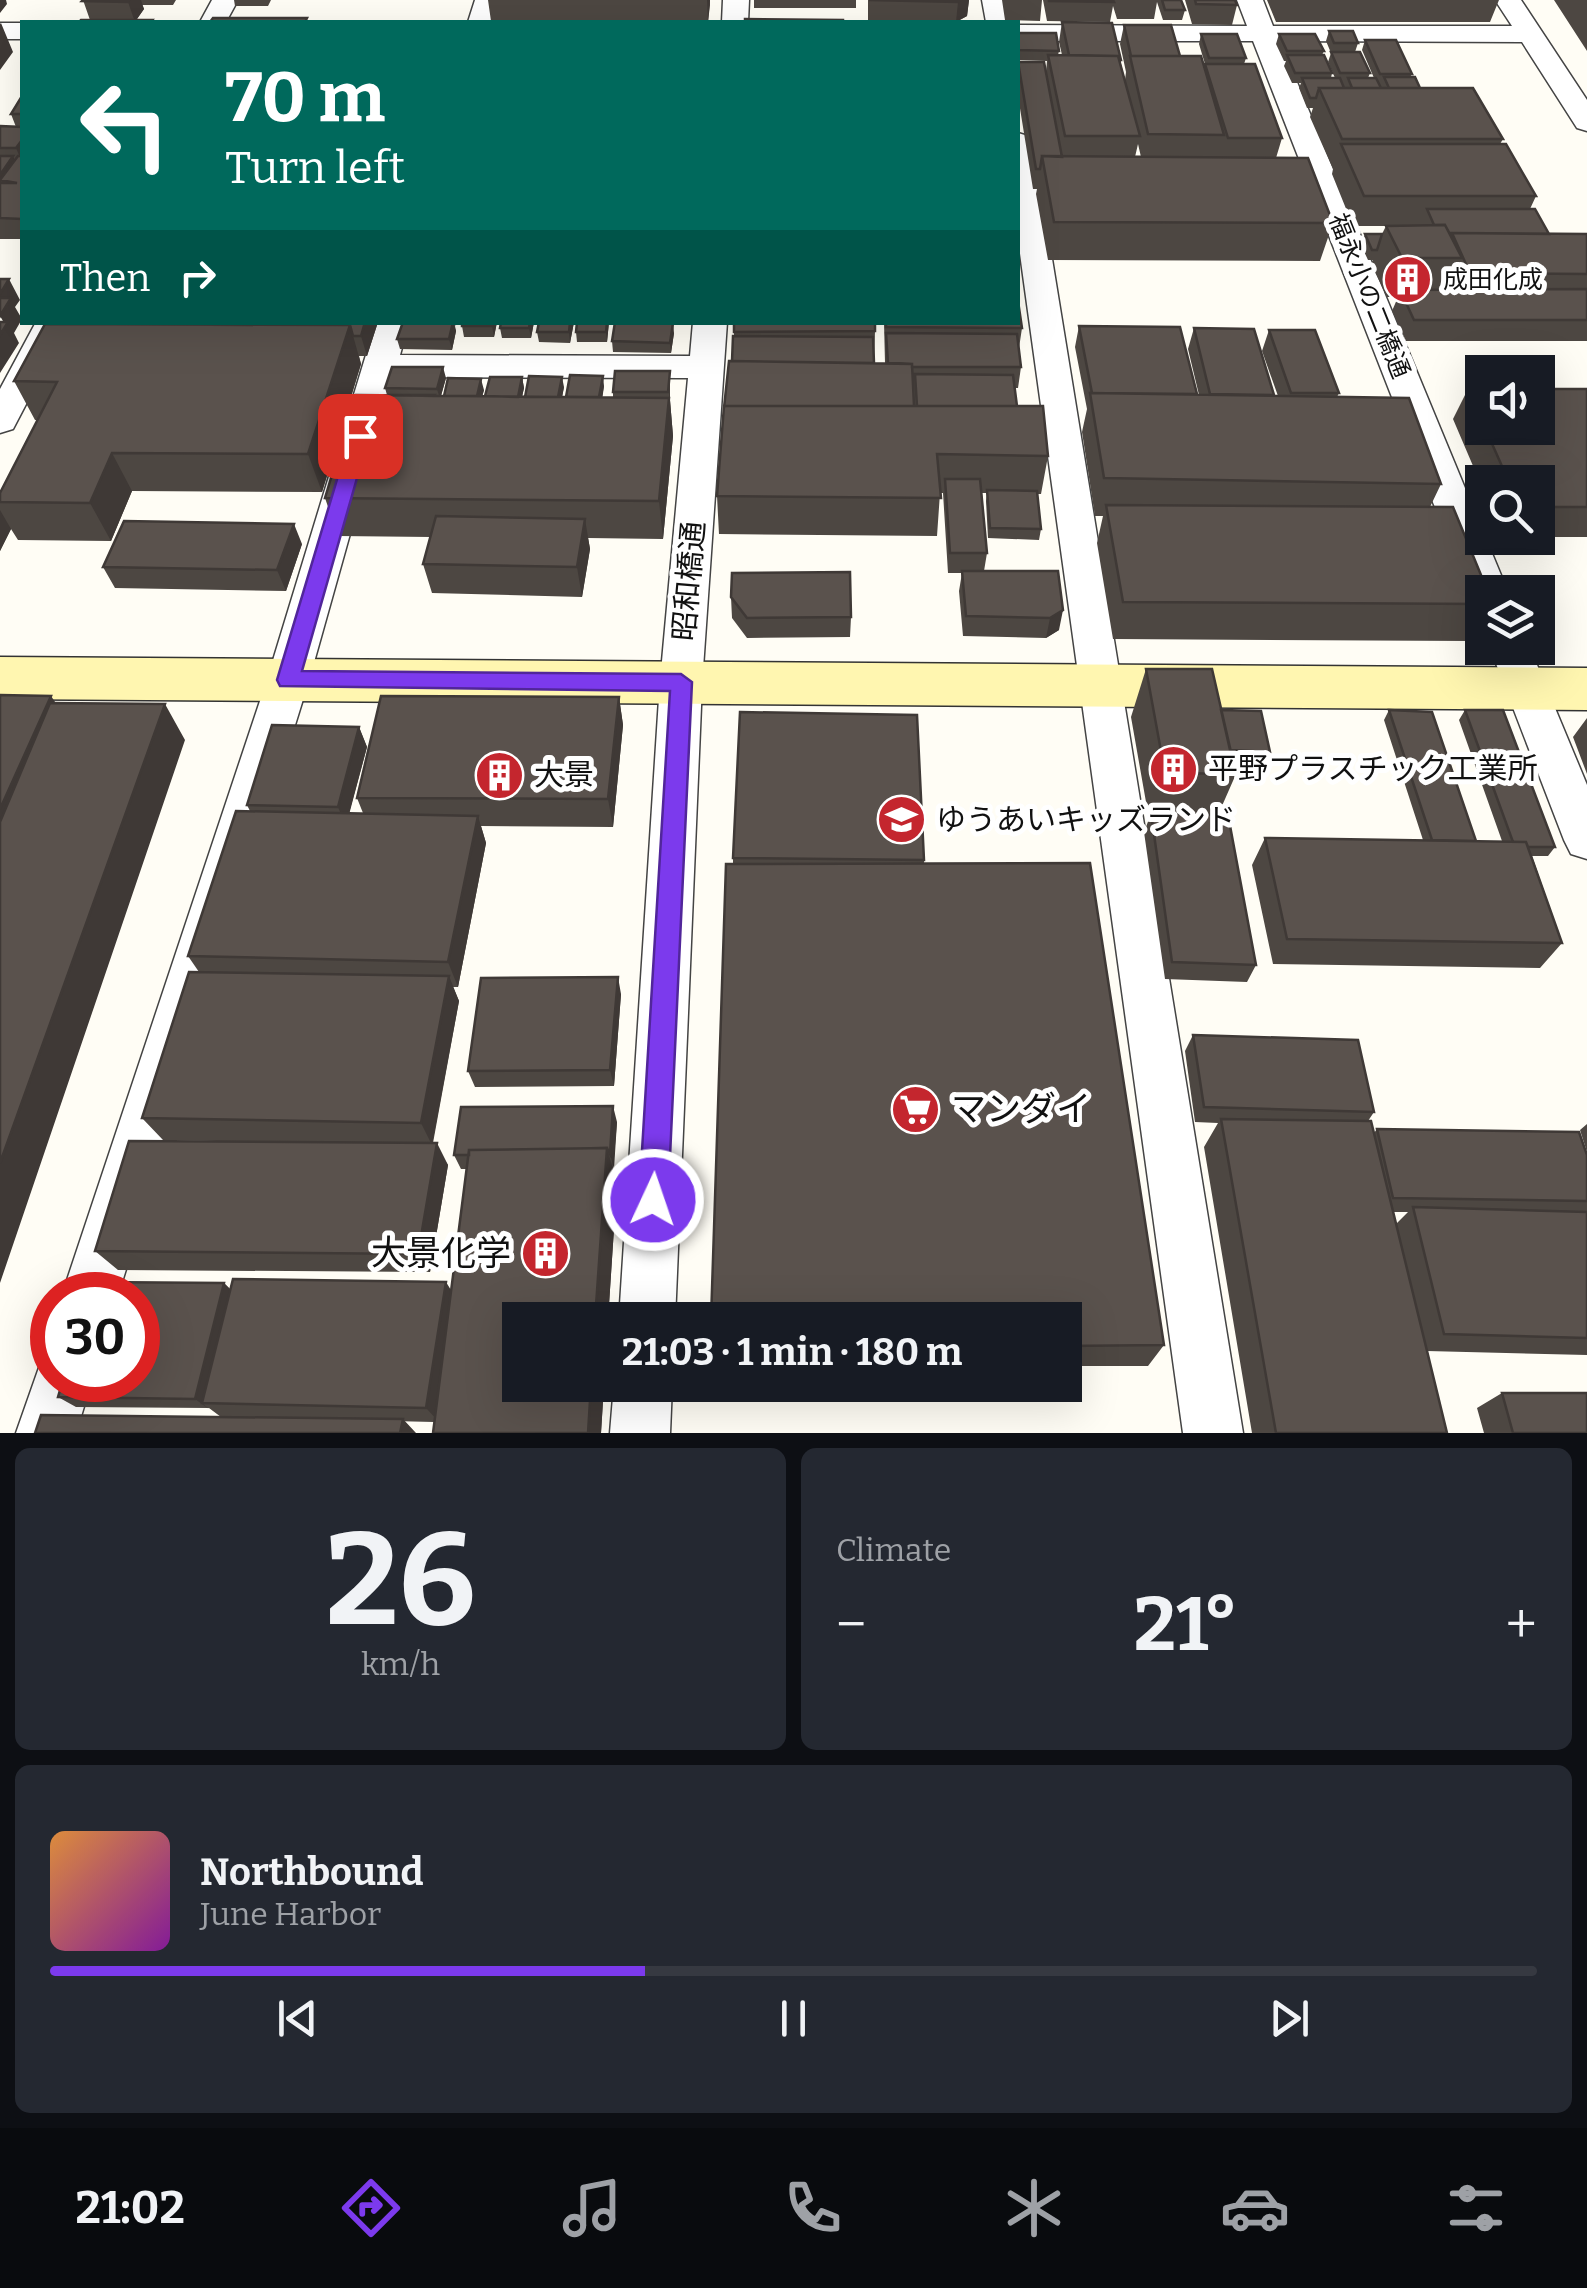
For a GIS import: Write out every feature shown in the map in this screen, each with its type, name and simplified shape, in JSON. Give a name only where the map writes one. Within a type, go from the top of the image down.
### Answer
[{"type":"street","name":"福永小の二橋通","points":[[1250,0],[1481,575]]},
{"type":"street","points":[[1508,0],[1587,122]]},
{"type":"street","points":[[1020,33],[1530,34]]},
{"type":"street","points":[[1020,155],[1103,685],[1212,1433]]},
{"type":"street","points":[[0,421],[51,325]]},
{"type":"street","points":[[97,1272],[288,680],[392,325]]},
{"type":"street","name":"昭和橋通","points":[[647,1302],[681,682],[710,325]]},
{"type":"street","points":[[380,366],[706,367]]},
{"type":"street","points":[[1518,668],[1587,840]]},
{"type":"street","points":[[0,678],[1103,685],[1518,668],[1587,689]]},
{"type":"street","points":[[46,1433],[56,1402]]},
{"type":"street","points":[[640,1433],[642,1402]]},
{"type":"building","points":[[83,0],[129,0],[128,2]]},
{"type":"building","points":[[869,0],[961,0],[958,2]]},
{"type":"building","points":[[1113,0],[1114,2],[1049,1]]},
{"type":"building","points":[[1162,0],[1181,0],[1185,10],[1165,10]]},
{"type":"building","points":[[1195,0],[1235,0],[1237,5],[1196,4]]},
{"type":"building","points":[[213,18],[307,18],[306,20]]},
{"type":"building","points":[[1062,22],[1112,23],[1121,60],[1118,56],[1069,55]]},
{"type":"building","points":[[1124,25],[1171,25],[1180,56],[1131,56]]},
{"type":"building","points":[[1329,31],[1353,31],[1358,43],[1334,43]]},
{"type":"building","points":[[1020,33],[1056,33],[1059,51],[1020,50]]},
{"type":"building","points":[[1201,34],[1237,34],[1246,58],[1209,58]]},
{"type":"building","points":[[1279,34],[1315,34],[1324,51],[1287,51]]},
{"type":"building","points":[[1365,40],[1396,40],[1412,74],[1380,74]]},
{"type":"building","points":[[1331,52],[1360,52],[1370,73],[1340,73]]},
{"type":"building","points":[[1048,55],[1118,56],[1140,136],[1065,136]]},
{"type":"building","points":[[1287,55],[1324,55],[1332,73],[1295,73]]},
{"type":"building","points":[[1130,56],[1201,56],[1224,135],[1148,134]]},
{"type":"building","points":[[1020,62],[1044,62],[1062,157],[1042,156],[1040,169],[1036,169]]},
{"type":"building","points":[[1205,64],[1255,64],[1282,138],[1228,138]]},
{"type":"building","points":[[1384,77],[1415,77],[1420,88],[1389,88]]},
{"type":"building","points":[[1302,78],[1340,78],[1344,88],[1319,88],[1316,98],[1310,98]]},
{"type":"building","points":[[1348,78],[1376,78],[1381,88],[1352,88]]},
{"type":"building","points":[[1319,88],[1473,88],[1503,139],[1342,139]]},
{"type":"building","points":[[20,99],[20,114],[11,114]]},
{"type":"building","points":[[0,126],[20,127],[16,148],[0,148]]},
{"type":"building","points":[[1341,144],[1506,144],[1536,196],[1364,196]]},
{"type":"building","points":[[0,156],[13,156],[0,175]]},
{"type":"building","points":[[20,156],[20,219],[0,218],[0,183],[17,183],[0,180]]},
{"type":"building","points":[[1042,156],[1308,158],[1333,223],[1054,222]]},
{"type":"building","points":[[1427,209],[1535,209],[1549,234],[1451,236],[1445,225],[1434,225]]},
{"type":"building","points":[[1445,225],[1462,258],[1402,258],[1386,226]]},
{"type":"building","points":[[1452,233],[1587,234],[1587,274],[1470,273]]},
{"type":"building","points":[[1365,234],[1382,234],[1377,250],[1372,250]]},
{"type":"building","points":[[0,279],[9,279],[0,294]]},
{"type":"building","points":[[1587,289],[1587,320],[1414,320],[1400,290]]},
{"type":"building","points":[[0,298],[11,298],[0,316]]},
{"type":"building","points":[[1020,314],[1022,328],[886,327],[1020,325]]},
{"type":"building","points":[[44,325],[350,325],[308,454],[112,453],[90,503],[0,502],[0,493],[57,382],[14,381]]},
{"type":"building","points":[[350,325],[364,325],[361,336],[353,336]]},
{"type":"building","points":[[402,325],[452,325],[449,339],[397,339]]},
{"type":"building","points":[[500,325],[530,325],[529,328],[500,328]]},
{"type":"building","points":[[538,325],[570,325],[569,332],[537,332]]},
{"type":"building","points":[[577,325],[607,325],[606,332],[576,332]]},
{"type":"building","points":[[615,325],[673,325],[670,343],[612,341]]},
{"type":"building","points":[[734,325],[875,325],[875,331],[734,332]]},
{"type":"building","points":[[1079,326],[1180,327],[1197,394],[1092,393]]},
{"type":"building","points":[[1194,328],[1254,329],[1274,395],[1210,394]]},
{"type":"building","points":[[1269,330],[1315,330],[1339,393],[1291,393]]},
{"type":"building","points":[[886,333],[1017,334],[1021,367],[912,367],[888,363]]},
{"type":"building","points":[[733,336],[873,337],[874,363],[732,361]]},
{"type":"building","points":[[729,361],[912,364],[914,406],[724,406]]},
{"type":"building","points":[[392,367],[443,367],[437,389],[385,388]]},
{"type":"building","points":[[615,371],[670,371],[668,392],[613,392]]},
{"type":"building","points":[[915,374],[1013,375],[1017,406],[917,406]]},
{"type":"building","points":[[570,375],[603,376],[599,397],[566,397]]},
{"type":"building","points":[[529,376],[562,377],[558,397],[525,397]]},
{"type":"building","points":[[490,377],[522,377],[518,397],[485,396]]},
{"type":"building","points":[[448,378],[481,379],[477,396],[444,396]]},
{"type":"building","points":[[1555,389],[1587,389],[1587,507],[1555,507],[1555,465],[1501,465],[1493,445],[1555,445]]},
{"type":"building","points":[[1090,393],[1409,398],[1441,484],[1104,478]]},
{"type":"building","points":[[356,395],[669,398],[659,501],[325,498]]},
{"type":"building","points":[[724,406],[1043,406],[1048,456],[937,454],[941,498],[717,496]]},
{"type":"building","points":[[945,479],[980,479],[987,553],[950,553]]},
{"type":"building","points":[[987,490],[1037,491],[1041,529],[990,528]]},
{"type":"building","points":[[1106,505],[1453,507],[1465,536],[1465,555],[1473,555],[1481,575],[1465,575],[1465,604],[1123,602]]},
{"type":"building","points":[[436,516],[585,519],[577,567],[423,564]]},
{"type":"building","points":[[124,521],[294,524],[277,570],[103,567]]},
{"type":"building","points":[[962,571],[1058,571],[1063,610],[1050,618],[966,616]]},
{"type":"building","points":[[850,572],[851,617],[747,618],[731,597],[732,573]]},
{"type":"building","points":[[1146,669],[1212,669],[1236,774],[1165,773]]},
{"type":"building","points":[[0,695],[51,696],[0,809]]},
{"type":"building","name":"大景","points":[[381,696],[619,697],[608,799],[357,798]]},
{"type":"building","points":[[50,703],[165,704],[0,1163],[0,822]]},
{"type":"building","points":[[1221,710],[1261,711],[1270,752],[1230,750]]},
{"type":"building","points":[[1389,710],[1432,712],[1476,841],[1432,840]]},
{"type":"building","points":[[1465,710],[1503,710],[1555,847],[1528,847],[1526,842],[1513,842]]},
{"type":"building","points":[[740,712],[917,715],[924,860],[733,858]]},
{"type":"building","points":[[272,725],[359,727],[338,807],[247,805]]},
{"type":"building","points":[[236,811],[478,816],[448,962],[188,956]]},
{"type":"building","points":[[1151,813],[1228,815],[1256,965],[1172,962]]},
{"type":"building","points":[[1265,838],[1526,842],[1562,943],[1287,939]]},
{"type":"building","name":"マンダイ","points":[[1090,863],[1164,1345],[1082,1346],[1082,1302],[712,1302],[726,864]]},
{"type":"building","points":[[189,972],[449,976],[421,1123],[142,1118]]},
{"type":"building","points":[[618,977],[610,1070],[468,1071],[481,978]]},
{"type":"building","points":[[1193,1035],[1358,1040],[1374,1112],[1204,1107]]},
{"type":"building","points":[[613,1106],[610,1154],[607,1148],[469,1150],[469,1155],[454,1155],[461,1107]]},
{"type":"building","points":[[1221,1119],[1371,1121],[1447,1433],[1276,1433]]},
{"type":"building","points":[[1377,1129],[1579,1132],[1587,1155],[1587,1201],[1393,1198]]},
{"type":"building","points":[[129,1141],[437,1143],[418,1254],[95,1251]]},
{"type":"building","name":"大景化学","points":[[607,1148],[596,1302],[502,1302],[502,1402],[590,1402],[588,1433],[433,1433],[469,1150]]},
{"type":"building","points":[[1413,1207],[1587,1212],[1587,1338],[1444,1334]]},
{"type":"building","points":[[233,1279],[446,1282],[426,1408],[202,1403]]},
{"type":"building","points":[[160,1283],[224,1283],[195,1399],[160,1398]]},
{"type":"building","points":[[1502,1393],[1587,1393],[1587,1433],[1513,1433]]},
{"type":"building","points":[[41,1415],[403,1419],[400,1433],[35,1433]]},
{"type":"place","name":"成田化成","points":[[1408,280]]},
{"type":"place","name":"平野プラスチック工業所","points":[[1173,769]]},
{"type":"place","name":"大景","points":[[499,775]]},
{"type":"place","name":"ゆうあいキッズランド","points":[[901,820]]},
{"type":"place","name":"マンダイ","points":[[916,1109]]},
{"type":"place","name":"大景化学","points":[[546,1253]]},
{"type":"route","points":[[360,436],[288,680],[681,682],[653,1200]]}]
